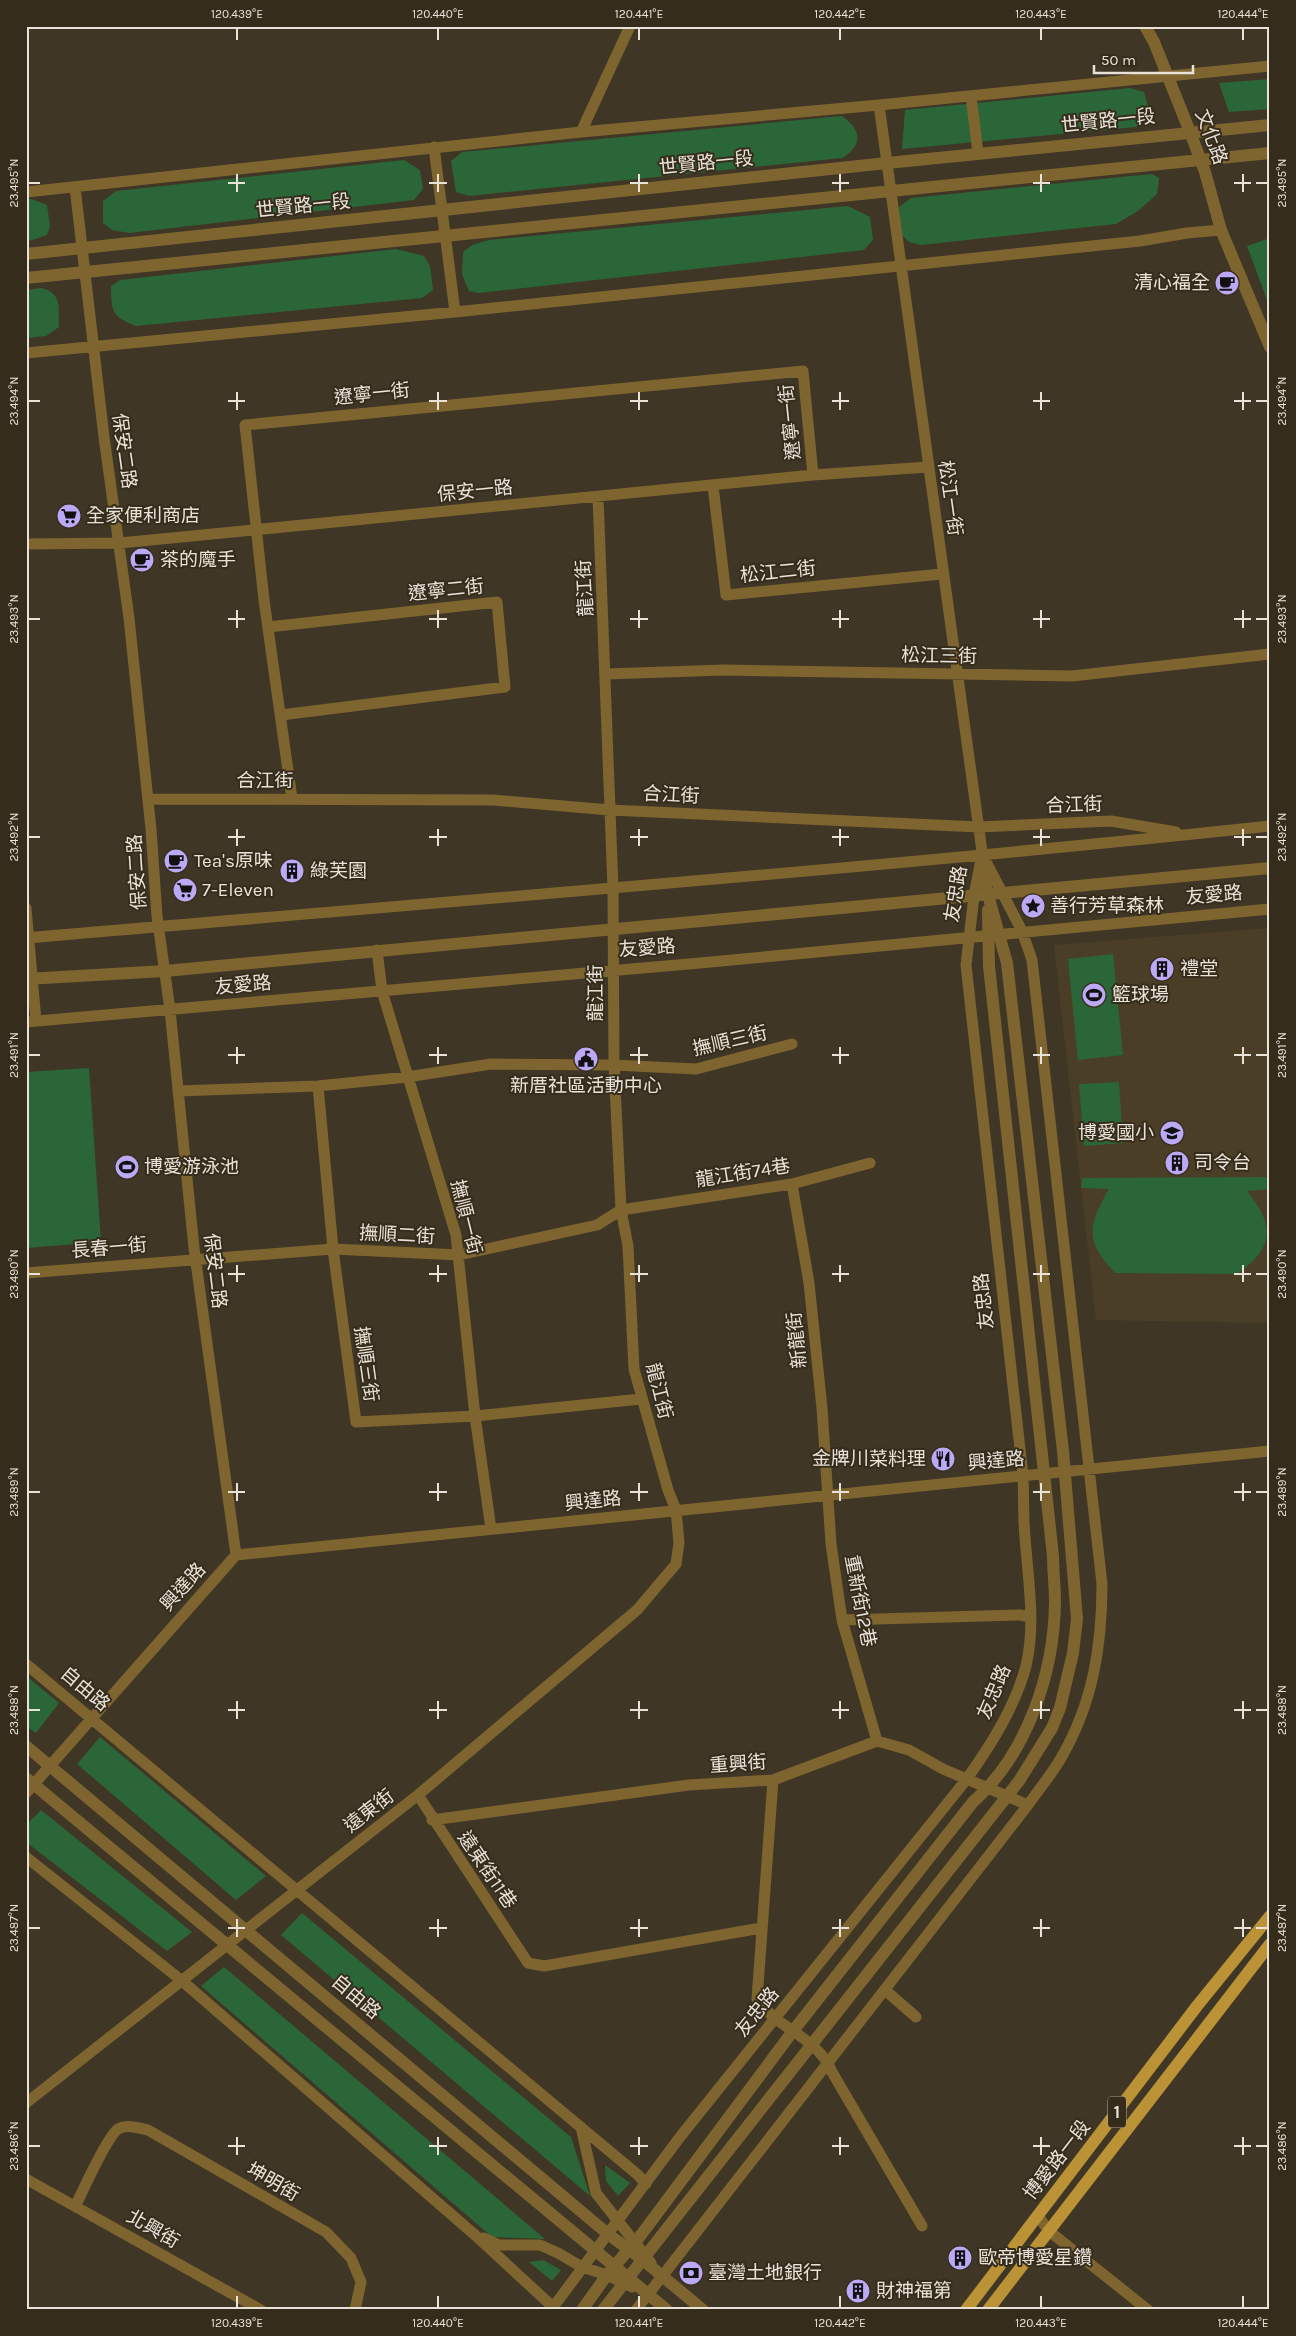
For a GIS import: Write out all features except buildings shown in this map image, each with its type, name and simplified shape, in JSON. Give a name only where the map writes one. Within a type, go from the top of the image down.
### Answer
[{"type":"main road","name":"博愛路一段","points":[[966,2310],[1197,2006],[1270,1916]]},
{"type":"main road","name":"博愛路一段","points":[[988,2310],[1270,1944]]},
{"type":"street","points":[[581,132],[630,26]]},
{"type":"street","name":"文化路","points":[[1145,26],[1154,42],[1190,132],[1200,158],[1221,230],[1270,347]]},
{"type":"street","name":"世賢路一段","points":[[26,192],[581,132],[880,105],[1270,66]]},
{"type":"street","points":[[971,96],[978,154]]},
{"type":"street","name":"松江一街","points":[[880,105],[942,574],[980,827],[988,895]]},
{"type":"street","name":"世賢路一段","points":[[26,254],[887,163],[1270,125]]},
{"type":"street","points":[[434,147],[455,312]]},
{"type":"street","points":[[26,278],[1200,158],[1270,153]]},
{"type":"street","name":"保安二路","points":[[76,187],[104,437],[120,543],[195,1260],[236,1555]]},
{"type":"street","points":[[26,353],[455,312],[1140,241],[1187,233],[1221,230]]},
{"type":"street","name":"遼寧一街","points":[[292,799],[268,627],[245,425],[803,371],[814,475]]},
{"type":"street","name":"保安一路","points":[[26,544],[120,543],[598,498],[814,475],[928,467]]},
{"type":"street","name":"松江二街","points":[[714,486],[726,595],[942,574]]},
{"type":"street","name":"龍江街","points":[[598,498],[613,888],[614,1065],[621,1210],[628,1246],[634,1369],[676,1510]]},
{"type":"street","name":"遼寧二街","points":[[268,627],[497,602],[505,687],[281,715]]},
{"type":"street","name":"松江三街","points":[[606,674],[725,670],[1072,676],[1270,654]]},
{"type":"street","name":"合江街","points":[[148,798],[493,800],[610,810],[980,827],[1111,821],[1191,835]]},
{"type":"street","points":[[28,938],[613,888],[1191,835],[1270,826]]},
{"type":"street","name":"友忠路","points":[[636,2310],[1028,1805],[1074,1735],[1084,1710],[1099,1648],[1102,1584],[1032,960],[1022,931],[982,854]]},
{"type":"street","name":"友忠路","points":[[552,2308],[680,2137],[966,1780],[999,1730],[1018,1691],[1029,1650],[1031,1616],[1024,1534],[1023,1476],[966,965],[974,896],[982,854]]},
{"type":"street","name":"友愛路","points":[[30,979],[165,971],[1270,868]]},
{"type":"street","name":"友忠路","points":[[582,2310],[793,2031],[973,1802],[988,1789],[1030,1722],[1047,1667],[1055,1603],[1045,1474],[990,976],[993,934],[988,895]]},
{"type":"street","points":[[26,908],[31,1021]]},
{"type":"street","name":"友愛路","points":[[31,1021],[700,963],[969,936],[1270,909]]},
{"type":"street","name":"友忠路","points":[[603,2310],[1008,1796],[1052,1728],[1066,1688],[1078,1619],[1065,1472],[1007,963],[993,934]]},
{"type":"street","name":"撫順一街","points":[[378,950],[382,991],[456,1235],[476,1416],[491,1529]]},
{"type":"street","name":"撫順三街","points":[[178,1091],[318,1086],[407,1077],[491,1064],[614,1065],[696,1070],[792,1044]]},
{"type":"street","name":"撫順三街","points":[[318,1086],[333,1249],[356,1422],[476,1416],[642,1399]]},
{"type":"street","name":"龍江街74巷","points":[[621,1210],[792,1184],[870,1164]]},
{"type":"street","name":"新龍街","points":[[792,1184],[809,1283],[822,1408],[826,1494]]},
{"type":"street","name":"撫順二街","points":[[195,1260],[333,1249],[459,1255],[597,1225],[621,1210]]},
{"type":"street","name":"長春一街","points":[[26,1273],[195,1260]]},
{"type":"street","name":"興達路","points":[[29,1785],[236,1555],[826,1494],[1270,1451]]},
{"type":"street","name":"重新街12巷","points":[[826,1494],[842,1620],[877,1741]]},
{"type":"street","name":"遠東街","points":[[26,2103],[245,1929],[418,1795],[637,1610],[676,1564],[679,1543],[676,1510]]},
{"type":"street","points":[[842,1620],[1031,1616]]},
{"type":"street","name":"自由路","points":[[26,1664],[646,2184]]},
{"type":"street","points":[[877,1741],[910,1750],[943,1770],[953,1772],[966,1780],[1028,1805]]},
{"type":"street","name":"重興街","points":[[432,1820],[689,1784],[774,1780],[877,1741]]},
{"type":"street","name":"自由路","points":[[26,1746],[608,2234],[631,2246],[703,2310]]},
{"type":"street","points":[[774,1780],[757,1998],[765,2011],[775,2020],[793,2031],[828,2061],[922,2226]]},
{"type":"street","points":[[29,1785],[227,1945],[594,2250],[610,2271],[667,2310]]},
{"type":"street","name":"遠東街11巷","points":[[418,1795],[432,1820],[528,1963],[544,1966],[761,1928]]},
{"type":"street","points":[[26,1858],[181,1980],[475,2234],[552,2308]]},
{"type":"street","points":[[884,1990],[916,2017]]},
{"type":"street","name":"坤明街","points":[[76,2205],[109,2140],[118,2129],[129,2126],[148,2130],[326,2232],[351,2258],[361,2282],[355,2310]]},
{"type":"street","name":"自由路","points":[[581,2128],[596,2193],[618,2221],[631,2246]]},
{"type":"street","name":"北興街","points":[[26,2179],[76,2205],[261,2310]]},
{"type":"street","points":[[1038,2216],[1049,2231],[1148,2310]]},
{"type":"street","points":[[475,2234],[499,2245],[540,2246],[558,2253],[582,2267],[610,2271]]},
{"type":"street","points":[[232,2310],[239,2299]]},
{"type":"shaded area","name":"博愛國小","points":[[1270,928],[1270,1323],[1096,1320],[1054,945]]},
{"type":"green space","points":[[1270,79],[1270,109],[1229,112],[1219,83]]},
{"type":"green space","points":[[1130,88],[1144,92],[1150,113],[1136,127],[902,149],[905,110]]},
{"type":"green space","points":[[842,116],[849,121],[856,132],[857,143],[842,158],[469,196],[456,192],[451,161],[462,152]]},
{"type":"green space","points":[[404,160],[420,170],[423,189],[414,200],[129,233],[112,230],[103,223],[103,201],[116,191]]},
{"type":"green space","points":[[1152,174],[1159,178],[1157,194],[1138,211],[1116,224],[921,245],[909,242],[901,234],[899,207],[911,198]]},
{"type":"green space","points":[[26,199],[47,205],[50,226],[47,235],[26,242]]},
{"type":"green space","points":[[848,206],[870,217],[873,240],[864,250],[479,293],[469,291],[462,274],[463,252],[472,245],[489,240]]},
{"type":"green space","points":[[1270,238],[1270,308],[1247,246]]},
{"type":"green space","points":[[396,249],[424,256],[430,266],[433,290],[422,298],[136,326],[128,323],[114,312],[111,286],[120,280]]},
{"type":"green space","points":[[41,288],[53,294],[58,302],[59,327],[46,336],[26,338],[26,290]]},
{"type":"green space","name":"籃球場","points":[[1113,954],[1123,1055],[1078,1060],[1068,959]]},
{"type":"green space","points":[[89,1068],[101,1242],[26,1248],[26,1072]]},
{"type":"green space","points":[[1119,1082],[1123,1143],[1084,1146],[1079,1084]]},
{"type":"green space","points":[[1270,1177],[1270,1189],[1247,1191],[1263,1215],[1267,1236],[1259,1255],[1237,1274],[1115,1273],[1098,1251],[1092,1233],[1096,1214],[1109,1189],[1081,1188],[1082,1178]]},
{"type":"green space","points":[[26,1676],[59,1703],[36,1733],[26,1726]]},
{"type":"green space","points":[[100,1737],[266,1876],[236,1900],[77,1764]]},
{"type":"green space","points":[[41,1810],[192,1932],[167,1951],[26,1842],[26,1825]]},
{"type":"green space","points":[[302,1913],[571,2137],[590,2196],[281,1935]]},
{"type":"green space","points":[[224,1967],[545,2239],[492,2237],[201,1986]]},
{"type":"green space","points":[[605,2165],[630,2183],[618,2196],[606,2181]]},
{"type":"green space","points":[[543,2260],[561,2270],[552,2281],[529,2262]]},
{"type":"place","name":"清心福全","points":[[1227,283]]},
{"type":"place","name":"全家便利商店","points":[[69,516]]},
{"type":"place","name":"茶的魔手","points":[[142,560]]},
{"type":"place","name":"Tea's原味","points":[[176,861]]},
{"type":"place","name":"綠芙園","points":[[292,871]]},
{"type":"place","name":"7-Eleven","points":[[185,890]]},
{"type":"place","name":"善行芳草森林","points":[[1033,906]]},
{"type":"place","name":"禮堂","points":[[1162,969]]},
{"type":"place","name":"籃球場","points":[[1094,995]]},
{"type":"place","name":"新厝社區活動中心","points":[[586,1059]]},
{"type":"place","name":"博愛國小","points":[[1172,1133]]},
{"type":"place","name":"司令台","points":[[1177,1163]]},
{"type":"place","name":"博愛游泳池","points":[[127,1167]]},
{"type":"place","name":"金牌川菜料理","points":[[943,1459]]},
{"type":"place","name":"歐帝博愛星鑽","points":[[960,2258]]},
{"type":"place","name":"臺灣土地銀行","points":[[691,2273]]},
{"type":"place","name":"財神福第","points":[[858,2291]]}]
